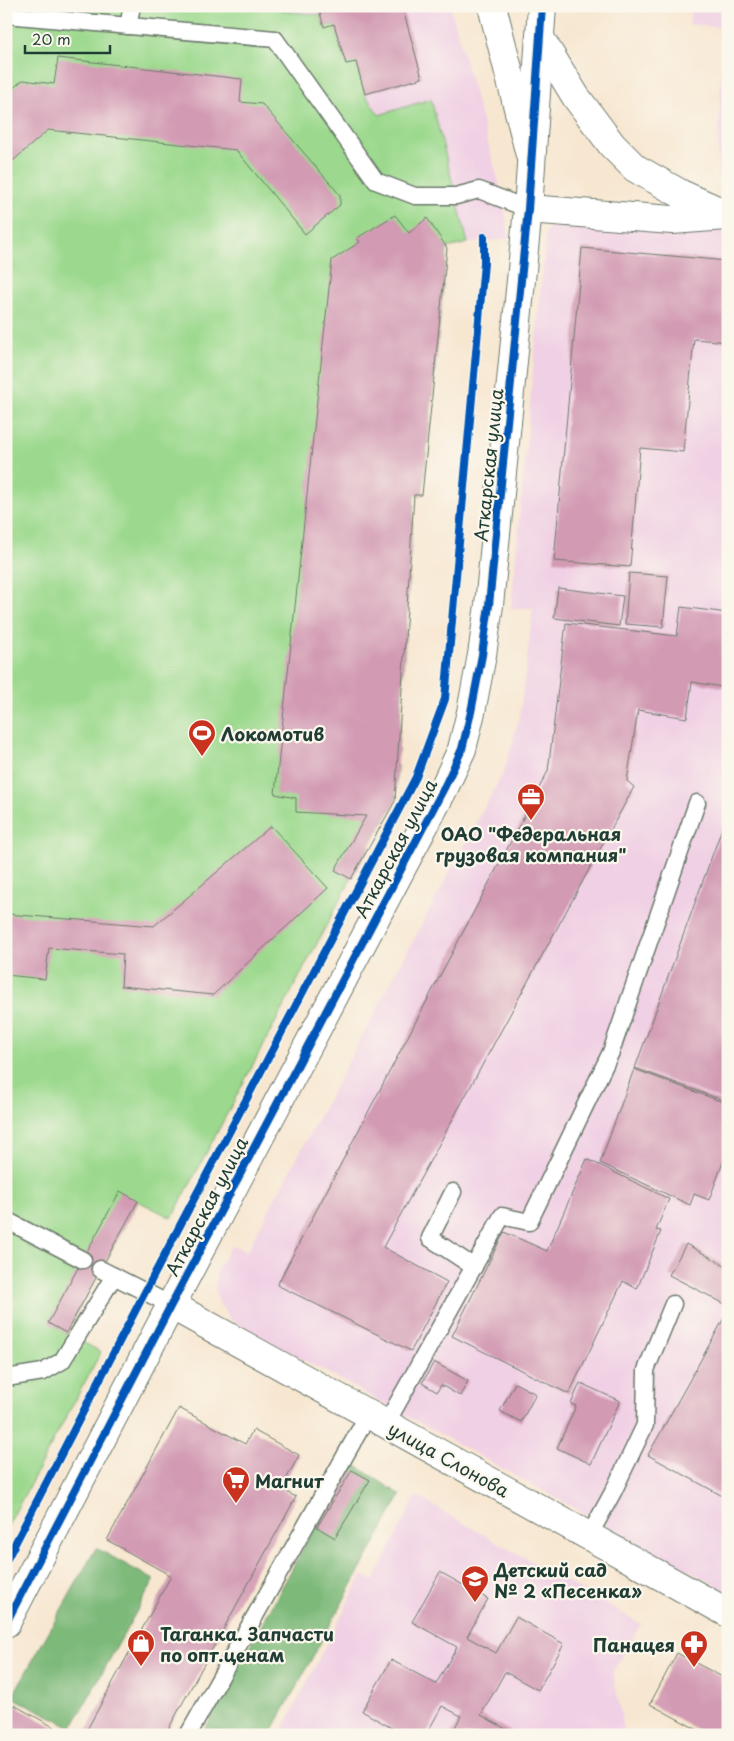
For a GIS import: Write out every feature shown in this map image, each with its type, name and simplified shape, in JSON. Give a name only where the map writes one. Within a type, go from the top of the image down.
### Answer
[{"type":"street","points":[[492,6],[530,157]]},
{"type":"street","name":"Аткарская улица","points":[[6,1623],[170,1305],[444,788],[462,749],[480,664],[489,605],[528,208],[530,157],[542,6]]},
{"type":"street","points":[[540,38],[576,97],[612,145],[635,168],[681,194],[728,216]]},
{"type":"street","points":[[528,208],[672,220],[728,216]]},
{"type":"street","name":"улица Слонова","points":[[170,1305],[728,1613]]},
{"type":"lane","points":[[128,26],[132,6]]},
{"type":"lane","points":[[6,15],[275,40],[376,181],[415,196],[456,196],[479,190],[528,208]]},
{"type":"lane","points":[[188,1735],[377,1420],[474,1267],[502,1216],[529,1222],[611,1052],[697,803]]},
{"type":"lane","points":[[453,1192],[430,1238],[474,1267]]},
{"type":"lane","points":[[6,1220],[82,1260]]},
{"type":"lane","points":[[6,1378],[43,1372],[62,1362],[107,1273],[170,1305]]},
{"type":"lane","points":[[589,1536],[613,1492],[645,1425],[646,1370],[673,1304]]},
{"type":"shaded area","points":[[282,6],[450,6],[503,197],[509,239],[468,243],[456,196],[380,115],[365,94],[356,62],[346,64],[334,24],[324,27],[320,15],[283,11]]},
{"type":"shaded area","points":[[691,6],[728,6],[728,178],[717,177],[723,28],[689,24]]},
{"type":"shaded area","points":[[556,218],[728,227],[728,1592],[231,1320],[219,1303],[215,1288],[217,1270],[232,1245],[247,1251],[505,769],[520,715],[533,608],[511,609],[546,232]]},
{"type":"shaded area","name":"Детский сад № 2 «Песенка»","points":[[416,1496],[641,1624],[613,1672],[625,1735],[280,1735],[362,1575],[374,1581]]},
{"type":"green space","name":"Локомотив","points":[[6,6],[282,6],[283,11],[320,15],[324,27],[334,24],[346,64],[356,62],[365,94],[379,115],[431,99],[468,243],[447,248],[422,495],[414,495],[395,801],[351,879],[172,1218],[138,1201],[66,1333],[101,1352],[6,1529]]},
{"type":"green space","points":[[350,1462],[401,1495],[270,1735],[202,1735]]},
{"type":"green space","points":[[96,1548],[154,1580],[72,1727],[12,1697]]},
{"type":"building","points":[[318,6],[402,6],[422,78],[365,94],[356,62],[346,64],[334,24],[324,27]]},
{"type":"building","points":[[724,6],[728,6],[728,20],[723,19]]},
{"type":"building","points":[[58,58],[242,79],[240,102],[262,104],[340,195],[340,205],[305,234],[236,150],[48,130],[6,167],[6,94],[23,80],[54,84]]},
{"type":"building","points":[[395,215],[409,233],[427,218],[447,248],[422,495],[414,495],[395,801],[351,879],[335,870],[366,816],[296,812],[296,798],[275,794],[332,260],[360,242],[357,238]]},
{"type":"building","points":[[582,248],[728,261],[728,342],[694,339],[683,452],[640,448],[630,567],[554,561]]},
{"type":"building","points":[[629,573],[668,576],[663,627],[625,624]]},
{"type":"building","points":[[558,588],[623,596],[619,626],[554,618]]},
{"type":"building","points":[[681,607],[728,613],[728,688],[692,682],[687,718],[638,710],[627,781],[634,787],[383,1247],[447,1282],[411,1351],[277,1285],[548,771],[566,623],[677,636]]},
{"type":"building","points":[[728,812],[728,1102],[635,1068]]},
{"type":"building","points":[[271,826],[328,888],[213,995],[121,986],[123,954],[49,948],[45,979],[6,975],[6,914],[154,926]]},
{"type":"building","points":[[634,1069],[728,1104],[728,1149],[709,1200],[694,1194],[690,1205],[600,1163]]},
{"type":"building","points":[[587,1159],[669,1199],[656,1230],[661,1231],[637,1289],[623,1281],[569,1394],[452,1336],[504,1232],[547,1251]]},
{"type":"building","points":[[120,1191],[138,1201],[66,1333],[48,1323]]},
{"type":"building","points":[[686,1244],[728,1267],[728,1300],[725,1304],[669,1275]]},
{"type":"building","points":[[728,1311],[728,1499],[648,1455]]},
{"type":"building","points":[[434,1362],[468,1381],[460,1396],[441,1385],[437,1392],[422,1383]]},
{"type":"building","points":[[515,1383],[536,1394],[521,1422],[500,1411]]},
{"type":"building","points":[[580,1383],[620,1401],[591,1464],[557,1448],[576,1406],[571,1404]]},
{"type":"building","points":[[179,1408],[245,1444],[253,1430],[299,1455],[281,1489],[296,1497],[165,1735],[84,1735],[171,1576],[107,1540]]},
{"type":"building","points":[[352,1470],[370,1480],[335,1538],[317,1527]]},
{"type":"building","points":[[440,1572],[488,1599],[467,1637],[496,1653],[516,1617],[564,1644],[538,1690],[505,1672],[481,1715],[513,1733],[512,1735],[451,1735],[461,1716],[442,1706],[426,1735],[404,1735],[362,1711],[391,1660],[436,1684],[457,1647],[412,1622]]},
{"type":"building","points":[[677,1653],[728,1680],[728,1735],[707,1735],[650,1704]]},
{"type":"building","points":[[14,1705],[68,1735],[6,1735],[6,1719]]},
{"type":"cycle path","points":[[6,1623],[171,1305],[444,788],[462,749],[482,655],[489,605],[528,209],[542,6]]},
{"type":"cycle path","points":[[6,1561],[416,777],[445,699],[484,263],[484,237]]},
{"type":"place","name":"Локомотив","points":[[202,757]]},
{"type":"place","name":"ОАО \"Федеральная грузовая компания\"","points":[[531,821]]},
{"type":"place","name":"Магнит","points":[[236,1504]]},
{"type":"place","name":"Детский сад № 2 «Песенка»","points":[[475,1603]]},
{"type":"place","name":"Таганка. Запчасти по опт.ценам","points":[[141,1667]]},
{"type":"place","name":"Панацея","points":[[694,1668]]}]
